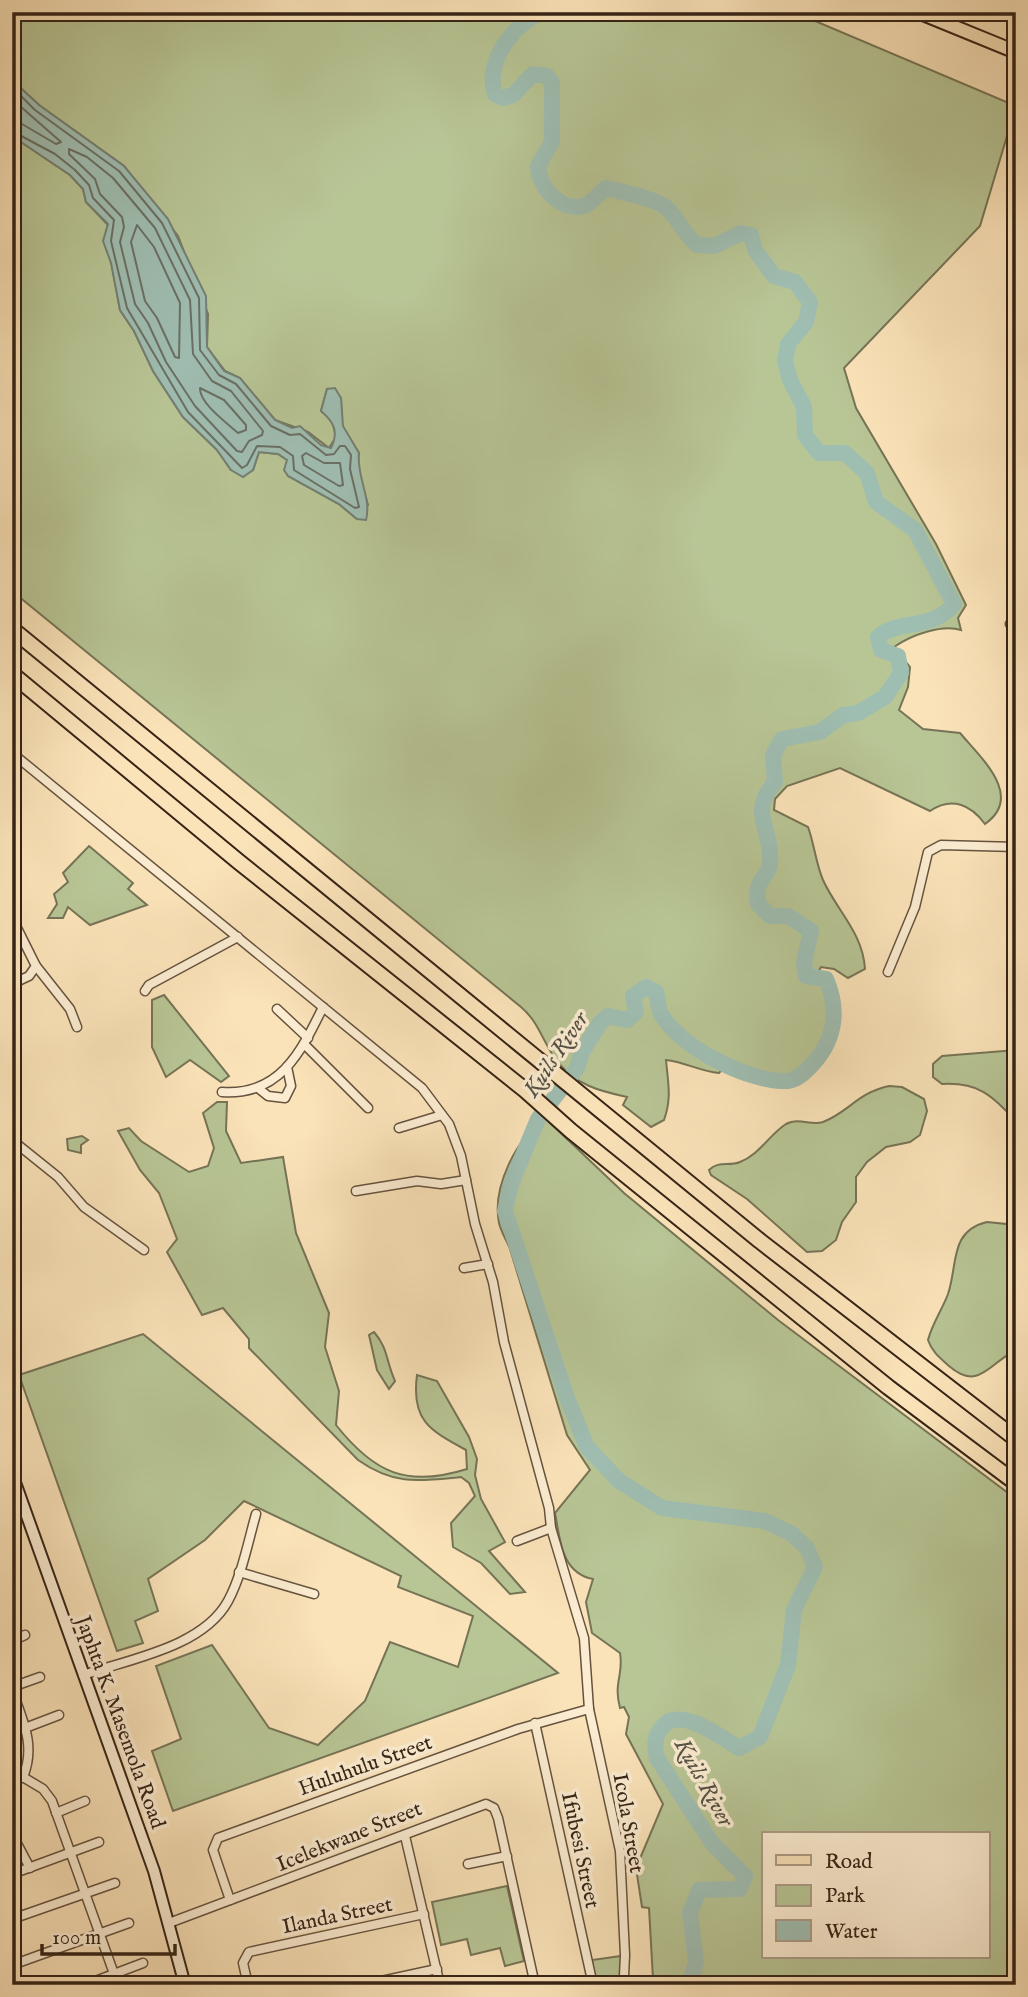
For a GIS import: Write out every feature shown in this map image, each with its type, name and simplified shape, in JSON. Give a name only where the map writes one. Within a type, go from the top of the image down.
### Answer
[{"type":"highway","points":[[12,629],[771,1249],[1016,1439]]},
{"type":"highway","points":[[12,674],[239,862],[525,1090],[571,1131],[888,1387],[1016,1483]]},
{"type":"main road","points":[[918,12],[1016,52]]},
{"type":"main road","name":"Japhta K. Masemola Road","points":[[12,1474],[169,1923],[185,1985]]},
{"type":"street","name":"Icola Street","points":[[12,753],[422,1088],[442,1115],[461,1156],[504,1342],[549,1508],[551,1528],[584,1638],[589,1709],[620,1851],[625,1955],[624,1976],[620,1985]]},
{"type":"street","points":[[888,972],[915,906],[928,852],[942,845],[1016,847]]},
{"type":"street","points":[[12,918],[36,966],[70,1009],[77,1027]]},
{"type":"street","points":[[145,991],[149,985],[238,937]]},
{"type":"street","points":[[12,984],[29,976],[36,966]]},
{"type":"street","points":[[222,1092],[247,1092],[258,1088],[288,1067],[306,1041],[323,1007]]},
{"type":"street","points":[[277,1009],[368,1108]]},
{"type":"street","points":[[258,1088],[268,1096],[285,1098],[291,1084],[288,1067]]},
{"type":"street","points":[[399,1128],[442,1115]]},
{"type":"street","points":[[12,1140],[58,1177],[85,1207],[144,1250]]},
{"type":"street","points":[[356,1191],[417,1181],[442,1184],[466,1180]]},
{"type":"street","points":[[464,1268],[488,1264]]},
{"type":"street","points":[[83,1675],[198,1634],[224,1608],[239,1572],[256,1514]]},
{"type":"street","points":[[517,1541],[551,1528]]},
{"type":"street","points":[[239,1572],[314,1594]]},
{"type":"street","points":[[12,1640],[24,1636]]},
{"type":"street","points":[[12,1783],[23,1777],[30,1753],[12,1689],[40,1677]]},
{"type":"street","name":"Huluhulu Street","points":[[230,1900],[213,1850],[218,1838],[535,1723],[589,1709]]},
{"type":"street","points":[[25,1728],[59,1716]]},
{"type":"street","name":"Ifubesi Street","points":[[535,1723],[593,1985]]},
{"type":"street","points":[[23,1777],[43,1789],[56,1813],[118,1985]]},
{"type":"street","points":[[56,1813],[85,1801]]},
{"type":"street","name":"Icelekwane Street","points":[[169,1923],[405,1836],[424,1825],[486,1804],[496,1812],[534,1985]]},
{"type":"street","points":[[12,1834],[30,1868]]},
{"type":"street","points":[[405,1836],[440,1985]]},
{"type":"street","points":[[12,1874],[99,1842]]},
{"type":"street","points":[[468,1864],[506,1856]]},
{"type":"street","points":[[12,1919],[115,1883]]},
{"type":"street","name":"Ilanda Street","points":[[248,1985],[243,1963],[249,1952],[424,1914]]},
{"type":"street","points":[[12,1965],[129,1923]]},
{"type":"street","points":[[85,1985],[144,1963]]},
{"type":"street","points":[[363,1985],[437,1969]]},
{"type":"green space","points":[[12,12],[794,12],[1016,106],[980,226],[844,368],[856,408],[936,544],[966,605],[958,618],[961,630],[945,628],[927,632],[894,647],[910,667],[908,687],[899,710],[923,729],[960,733],[995,777],[1001,801],[996,813],[985,824],[974,812],[960,805],[946,804],[930,811],[840,768],[787,786],[775,799],[774,810],[808,827],[823,880],[855,933],[865,969],[848,978],[834,969],[821,967],[816,976],[826,979],[833,1002],[833,1024],[827,1045],[803,1074],[783,1081],[758,1076],[728,1064],[719,1073],[666,1060],[668,1105],[664,1120],[651,1127],[623,1105],[627,1097],[598,1089],[572,1076],[557,1061],[532,1019],[521,1007],[12,591],[12,136],[70,175],[83,189],[86,202],[108,225],[106,232],[120,310],[134,331],[153,371],[183,417],[217,450],[231,470],[253,470],[259,452],[278,454],[287,460],[288,476],[339,504],[357,519],[368,505],[357,467],[359,453],[342,426],[341,398],[327,389],[321,411],[332,420],[336,437],[329,448],[308,432],[275,420],[240,378],[225,371],[207,347],[208,314],[178,236],[124,166],[39,105],[12,80]]},
{"type":"green space","points":[[89,846],[133,883],[128,889],[147,905],[90,925],[68,907],[63,918],[48,918],[57,904],[54,894],[68,882],[63,873]]},
{"type":"green space","points":[[164,995],[229,1076],[221,1082],[190,1060],[166,1077],[152,1047],[152,1000]]},
{"type":"green space","points":[[1016,1050],[1016,1121],[984,1092],[966,1085],[942,1084],[933,1077],[933,1064],[942,1056]]},
{"type":"green space","points":[[889,1086],[902,1087],[924,1099],[927,1111],[920,1135],[910,1142],[886,1147],[867,1162],[856,1177],[856,1202],[842,1222],[836,1240],[822,1251],[807,1252],[747,1199],[711,1175],[709,1170],[717,1165],[747,1159],[786,1124],[796,1121],[823,1122],[869,1093]]},
{"type":"green space","points":[[217,1102],[227,1102],[226,1131],[241,1163],[283,1157],[296,1233],[329,1313],[325,1347],[339,1391],[336,1425],[364,1455],[393,1472],[427,1477],[467,1469],[466,1450],[433,1429],[420,1413],[417,1403],[417,1375],[437,1381],[469,1437],[477,1459],[475,1475],[481,1499],[505,1542],[489,1551],[525,1592],[510,1594],[481,1563],[453,1547],[451,1523],[475,1496],[469,1483],[461,1477],[420,1480],[396,1478],[358,1460],[249,1348],[249,1339],[223,1308],[202,1315],[167,1252],[177,1239],[159,1193],[140,1170],[118,1131],[129,1128],[141,1141],[189,1172],[208,1166],[214,1148],[203,1113]]},
{"type":"green space","points":[[546,1119],[624,1193],[778,1320],[1016,1499],[1016,1985],[644,1985],[653,1979],[649,1908],[642,1907],[636,1868],[663,1804],[626,1734],[629,1717],[624,1707],[620,1708],[618,1699],[620,1653],[592,1633],[586,1602],[593,1579],[574,1570],[561,1544],[555,1513],[590,1470],[567,1435],[510,1249],[499,1223],[499,1195],[503,1179],[525,1138]]},
{"type":"green space","points":[[82,1136],[88,1140],[81,1145],[81,1153],[68,1150],[67,1139]]},
{"type":"green space","points":[[987,1222],[1016,1225],[1016,1350],[984,1373],[968,1376],[959,1373],[942,1360],[928,1340],[948,1294],[961,1241],[975,1226]]},
{"type":"green space","points":[[374,1332],[384,1349],[395,1381],[389,1389],[377,1370],[369,1335]]},
{"type":"green space","points":[[143,1334],[558,1673],[173,1811],[152,1751],[181,1739],[156,1666],[212,1645],[269,1728],[318,1745],[365,1701],[390,1642],[458,1667],[473,1616],[398,1587],[401,1576],[244,1501],[205,1540],[148,1579],[158,1611],[135,1621],[143,1643],[117,1651],[19,1375]]},
{"type":"green space","points":[[507,1886],[524,1961],[505,1966],[500,1948],[471,1955],[467,1939],[441,1945],[432,1902]]},
{"type":"green space","points":[[621,1956],[621,1976],[617,1982],[596,1985],[592,1960]]},
{"type":"water","points":[[12,80],[39,105],[124,166],[168,219],[206,296],[207,347],[224,371],[240,378],[275,420],[292,428],[300,426],[321,445],[331,448],[335,437],[334,428],[321,411],[327,389],[335,388],[341,398],[343,426],[359,453],[367,503],[366,520],[357,519],[339,504],[288,476],[284,470],[287,460],[278,454],[259,452],[253,470],[243,477],[231,470],[217,450],[183,417],[153,371],[134,331],[120,310],[111,263],[103,241],[108,224],[86,202],[83,189],[70,175],[12,136]]},
{"type":"waterway","name":"Kuils River","points":[[542,12],[511,35],[497,58],[493,82],[495,94],[503,98],[513,95],[533,74],[547,76],[552,83],[552,142],[538,166],[542,182],[559,202],[575,207],[587,205],[606,188],[649,199],[669,210],[697,245],[714,246],[741,233],[751,235],[755,250],[774,276],[795,282],[810,302],[806,322],[788,344],[785,361],[790,380],[804,407],[805,435],[819,453],[845,453],[867,473],[876,502],[915,530],[954,604],[936,618],[896,628],[878,637],[881,650],[898,656],[901,673],[885,697],[858,713],[843,715],[820,732],[782,739],[773,755],[775,782],[767,793],[762,813],[770,864],[758,888],[758,904],[770,916],[788,916],[811,931],[804,962],[806,976],[826,979],[834,1014],[830,1037],[818,1057],[800,1076],[788,1081],[773,1080],[737,1070],[686,1041],[661,1014],[656,992],[646,987],[633,996],[636,1012],[627,1020],[608,1016],[600,1023],[582,1052],[577,1068],[538,1119],[511,1184],[505,1211],[567,1398],[587,1447],[619,1481],[662,1508],[765,1521],[792,1534],[807,1548],[815,1567],[794,1610],[788,1665],[760,1737],[739,1748],[712,1731],[680,1720],[663,1726],[656,1737],[657,1758],[712,1843],[745,1876],[740,1889],[699,1890],[690,1913],[696,1962],[689,1985]]}]
